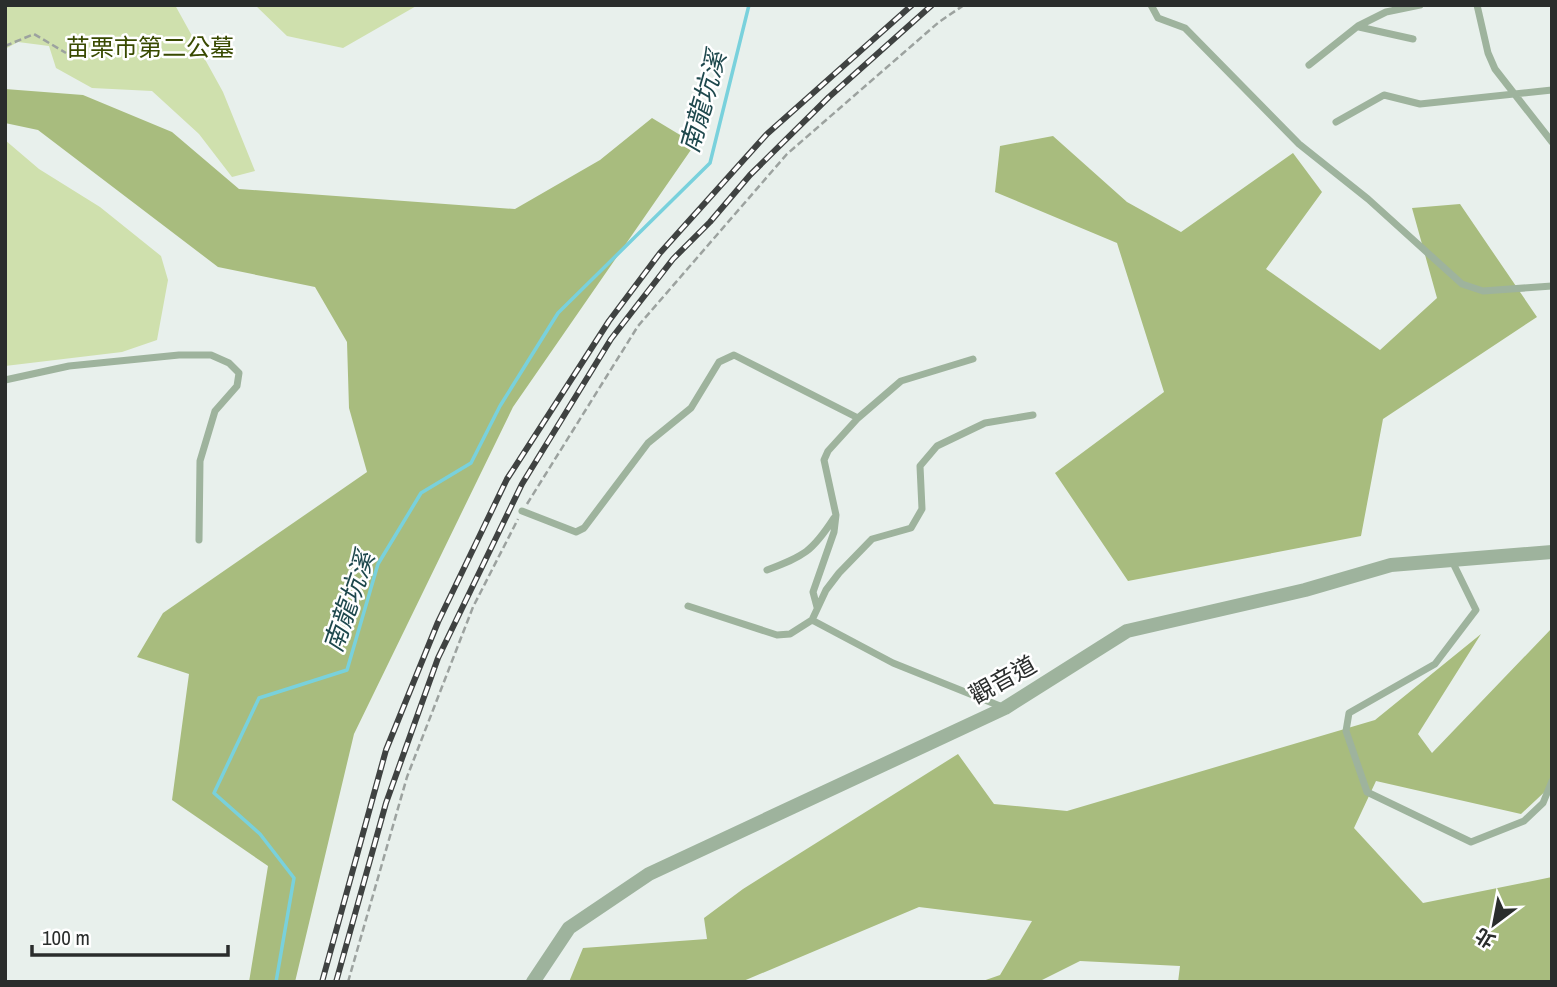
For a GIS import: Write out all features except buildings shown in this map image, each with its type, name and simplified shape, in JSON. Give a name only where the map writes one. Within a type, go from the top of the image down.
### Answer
[{"type":"street","name":"觀音道","points":[[533,982],[569,928],[649,874],[1005,708],[1127,631],[1305,590],[1391,565],[1552,552]]},
{"type":"lane","points":[[1151,5],[1158,18],[1185,28],[1299,145],[1368,199],[1462,284],[1483,291],[1552,286]]},
{"type":"lane","points":[[1309,65],[1358,26],[1387,12],[1420,5]]},
{"type":"lane","points":[[1477,5],[1488,52],[1495,69],[1552,142]]},
{"type":"lane","points":[[1358,26],[1413,39]]},
{"type":"lane","points":[[1336,122],[1384,95],[1420,104],[1552,90]]},
{"type":"lane","points":[[5,380],[69,366],[179,355],[211,355],[229,363],[239,373],[237,386],[215,411],[200,461],[199,540]]},
{"type":"lane","points":[[522,511],[576,532],[584,528],[648,443],[691,408],[719,362],[734,355],[858,418]]},
{"type":"lane","points":[[817,608],[813,592],[834,532],[836,515],[824,460],[828,451],[858,418],[901,381],[973,359]]},
{"type":"lane","points":[[688,606],[777,635],[790,634],[812,620],[826,590],[872,540],[911,528],[922,509],[920,466],[937,446],[985,423],[1033,415]]},
{"type":"lane","points":[[767,570],[816,546],[836,515]]},
{"type":"lane","points":[[1452,561],[1476,610],[1434,664],[1349,713],[1346,731],[1367,792],[1471,842],[1524,821],[1543,803],[1552,781]]},
{"type":"lane","points":[[812,620],[893,663],[1005,708]]},
{"type":"path","points":[[348,982],[407,777],[473,607],[522,511],[638,326],[786,154],[939,22],[964,5]]},
{"type":"path","points":[[5,46],[34,34],[66,53]]},
{"type":"green space","name":"苗栗市第二公墓","points":[[5,5],[175,5],[223,92],[255,171],[232,177],[199,134],[152,91],[92,88],[56,68],[49,46],[18,42],[5,49]]},
{"type":"green space","name":"苗栗市第二公墓","points":[[255,5],[418,5],[343,48],[287,36]]},
{"type":"green space","points":[[5,89],[83,95],[172,132],[239,189],[515,209],[600,160],[652,118],[695,144],[513,407],[354,734],[295,982],[249,982],[268,866],[172,800],[189,674],[137,657],[163,613],[367,472],[349,408],[347,342],[315,287],[218,267],[38,130],[5,123]]},
{"type":"green space","points":[[1053,136],[1127,202],[1181,232],[1293,153],[1322,192],[1266,269],[1380,350],[1437,298],[1412,208],[1460,204],[1537,317],[1383,419],[1361,536],[1128,581],[1055,473],[1164,392],[1117,243],[995,192],[1000,146]]},
{"type":"green space","points":[[5,140],[39,169],[100,207],[161,256],[168,280],[157,340],[122,352],[5,366]]},
{"type":"green space","points":[[1552,628],[1552,785],[1521,814],[1376,781],[1354,828],[1423,903],[1552,877],[1552,982],[1178,982],[1180,966],[1080,961],[1038,982],[980,982],[1000,975],[1032,921],[919,907],[741,982],[569,982],[583,948],[707,939],[704,918],[743,889],[958,754],[994,804],[1067,811],[1375,720],[1481,634],[1418,734],[1432,753]]},
{"type":"waterway","name":"南龍坑溪","points":[[276,982],[294,878],[260,834],[214,793],[259,698],[347,670],[378,564],[421,493],[471,463],[500,406],[558,313],[710,163],[749,5]]},
{"type":"railway","points":[[322,982],[386,750],[438,622],[507,479],[609,321],[660,253],[767,134],[912,5]]},
{"type":"railway","points":[[336,982],[386,803],[438,658],[522,484],[611,339],[673,259],[710,222],[750,175],[829,97],[932,5]]}]
